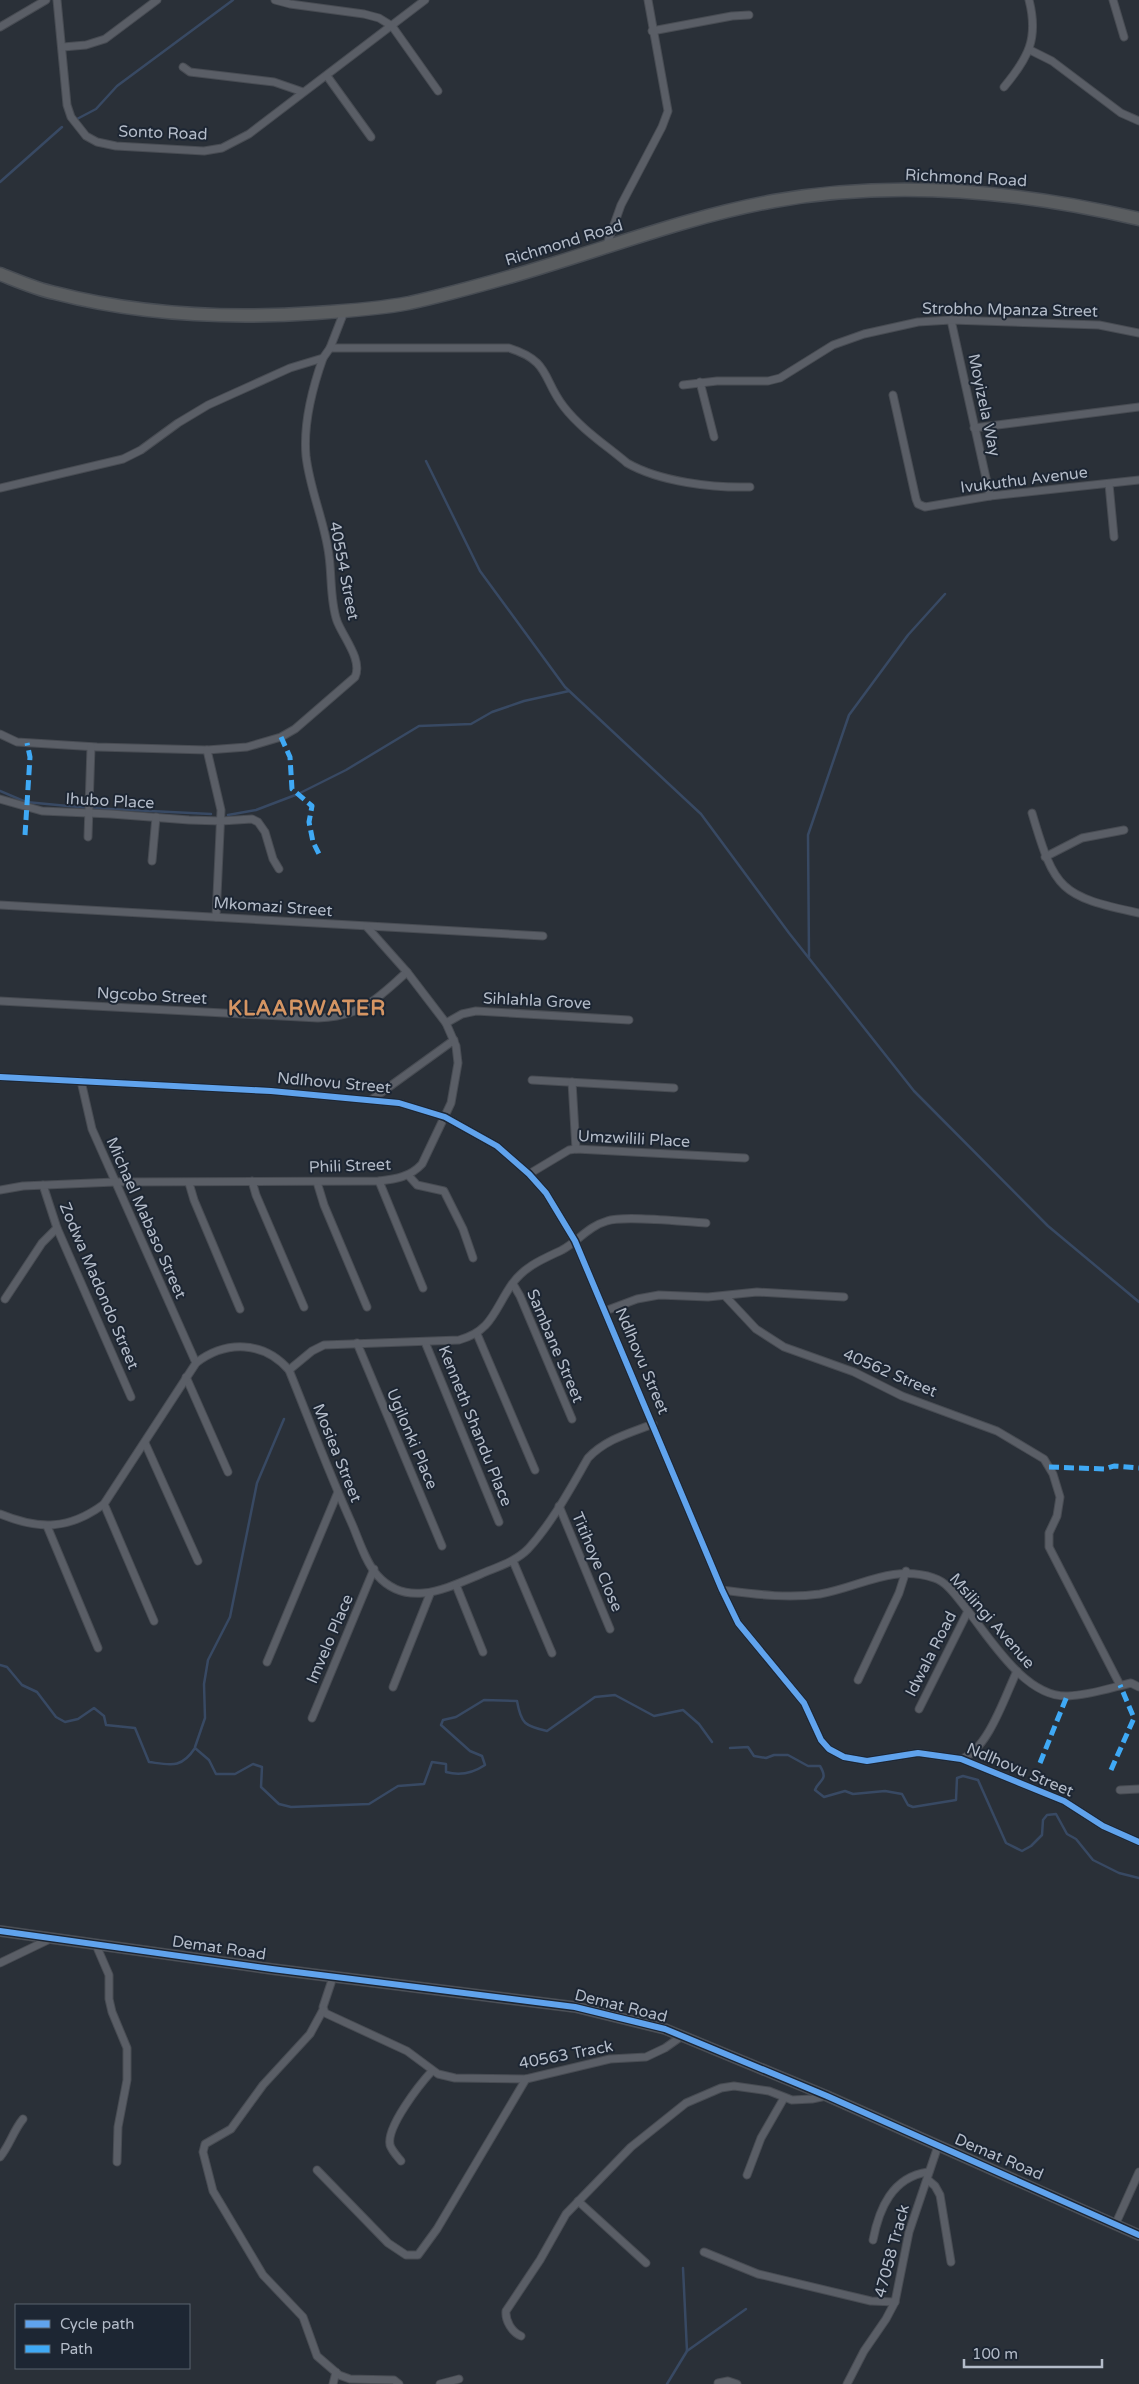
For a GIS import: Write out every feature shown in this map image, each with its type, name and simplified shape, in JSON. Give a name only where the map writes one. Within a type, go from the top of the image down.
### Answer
[{"type":"highway","name":"Richmond Road","points":[[0,274],[52,293],[114,307],[180,314],[272,316],[344,312],[406,304],[462,290],[726,212],[775,201],[888,190],[960,191],[1026,196],[1080,205],[1139,219]]},
{"type":"street","points":[[0,27],[46,0]]},
{"type":"street","name":"Sonto Road","points":[[58,0],[67,105],[71,117],[86,136],[97,142],[116,146],[204,151],[222,148],[249,134],[425,0]]},
{"type":"street","points":[[63,47],[86,46],[104,39],[157,0]]},
{"type":"street","points":[[275,0],[290,4],[364,14],[392,26],[438,91]]},
{"type":"street","points":[[606,247],[621,205],[662,127],[668,111],[652,32],[648,0]]},
{"type":"street","points":[[1004,87],[1030,50],[1033,25],[1029,0]]},
{"type":"street","points":[[1113,0],[1124,37]]},
{"type":"street","points":[[652,32],[732,16],[749,15]]},
{"type":"street","points":[[1030,50],[1052,61],[1121,113],[1139,121]]},
{"type":"street","points":[[183,68],[190,72],[274,82],[303,92]]},
{"type":"street","points":[[327,76],[371,137]]},
{"type":"street","points":[[0,488],[123,459],[142,450],[178,423],[208,405],[278,373],[323,358],[330,348],[344,312]]},
{"type":"street","name":"Strobho Mpanza Street","points":[[683,385],[700,382],[768,381],[780,378],[833,345],[849,338],[918,322],[951,320],[1098,325],[1139,332]]},
{"type":"street","name":"Moyizela Way","points":[[951,320],[990,496]]},
{"type":"street","points":[[330,348],[390,350],[495,346],[515,350],[538,363],[564,407],[627,463],[658,475],[721,488],[750,487]]},
{"type":"street","name":"40554 Street","points":[[207,750],[247,747],[281,737],[295,729],[333,698],[350,683],[358,672],[351,650],[337,620],[333,602],[329,555],[311,490],[306,453],[308,412],[313,387],[323,358]]},
{"type":"street","points":[[700,382],[714,437]]},
{"type":"street","name":"Ivukuthu Avenue","points":[[893,395],[916,499],[918,504],[925,507],[990,496],[1139,480]]},
{"type":"street","points":[[974,428],[1139,407]]},
{"type":"street","points":[[1109,484],[1114,537]]},
{"type":"street","points":[[0,734],[18,742],[91,747],[207,750],[217,788],[221,821],[216,917]]},
{"type":"street","points":[[88,837],[91,747]]},
{"type":"street","name":"Ihubo Place","points":[[0,799],[42,811],[221,821],[247,818],[258,822],[267,836],[273,859],[279,869]]},
{"type":"street","points":[[1032,814],[1045,857],[1051,870],[1069,891],[1096,904],[1139,913]]},
{"type":"street","points":[[152,862],[156,817]]},
{"type":"street","points":[[1045,857],[1082,838],[1124,830]]},
{"type":"street","name":"Mkomazi Street","points":[[0,905],[543,936]]},
{"type":"street","name":"Phili Street","points":[[0,1189],[115,1182],[379,1181],[408,1175],[422,1164],[445,1117],[451,1103],[458,1063],[454,1040],[446,1023],[407,972],[367,927]]},
{"type":"street","name":"Ngcobo Street","points":[[0,1001],[318,1018],[339,1017],[365,1008],[407,972]]},
{"type":"street","name":"Sihlahla Grove","points":[[446,1023],[462,1014],[476,1011],[629,1020]]},
{"type":"street","points":[[371,1100],[454,1040]]},
{"type":"street","name":"Ndlhovu Street","points":[[0,1077],[271,1091],[399,1103],[445,1117],[497,1146],[529,1174],[546,1193],[563,1217],[654,1424],[722,1590],[738,1623],[804,1703],[821,1740],[829,1749],[844,1757],[866,1761],[918,1753],[961,1760],[1064,1801],[1103,1826],[1139,1842]]},
{"type":"street","points":[[532,1080],[674,1088]]},
{"type":"street","name":"Michael Mabaso Street","points":[[81,1081],[92,1129],[196,1363]]},
{"type":"street","points":[[572,1082],[576,1149]]},
{"type":"street","name":"Umzwilili Place","points":[[529,1174],[569,1150],[576,1149],[744,1158]]},
{"type":"street","points":[[408,1175],[417,1185],[444,1191],[463,1229],[473,1258]]},
{"type":"street","points":[[252,1181],[256,1195],[304,1308]]},
{"type":"street","points":[[379,1181],[423,1288]]},
{"type":"street","points":[[316,1182],[368,1307]]},
{"type":"street","points":[[189,1183],[194,1200],[240,1308]]},
{"type":"street","name":"Zodwa Madondo Street","points":[[43,1185],[57,1228],[131,1397]]},
{"type":"street","points":[[289,1370],[319,1346],[459,1340],[477,1334],[487,1325],[512,1284],[522,1272],[575,1241],[589,1230],[614,1219],[706,1223]]},
{"type":"street","points":[[5,1299],[42,1243],[57,1228]]},
{"type":"street","name":"Sambane Street","points":[[512,1284],[520,1296],[572,1419]]},
{"type":"street","points":[[605,1311],[637,1299],[659,1295],[726,1296],[752,1292],[844,1296]]},
{"type":"street","name":"40562 Street","points":[[726,1296],[756,1329],[784,1347],[854,1372],[902,1396],[997,1431],[1037,1454],[1049,1467],[1058,1486],[1060,1497],[1057,1516],[1049,1533],[1049,1547],[1120,1686]]},
{"type":"street","points":[[477,1334],[535,1470]]},
{"type":"street","name":"Kenneth Shandu Place","points":[[425,1342],[499,1522]]},
{"type":"street","name":"Ugilonki Place","points":[[357,1343],[442,1546]]},
{"type":"street","name":"Mosiea Street","points":[[0,1514],[18,1521],[59,1526],[77,1519],[104,1504],[196,1363],[207,1355],[221,1349],[250,1347],[264,1350],[280,1359],[289,1370],[338,1492],[374,1569],[385,1581],[407,1593],[430,1594],[514,1561],[539,1537],[588,1458],[598,1448],[610,1441],[654,1424]]},
{"type":"street","points":[[186,1377],[228,1472]]},
{"type":"street","points":[[145,1443],[198,1561]]},
{"type":"street","points":[[267,1662],[338,1492]]},
{"type":"street","points":[[104,1504],[154,1621]]},
{"type":"street","name":"Titihoye Close","points":[[559,1506],[610,1628]]},
{"type":"street","points":[[48,1526],[98,1648]]},
{"type":"street","points":[[514,1561],[552,1653]]},
{"type":"street","name":"Imvelo Place","points":[[312,1718],[374,1569]]},
{"type":"street","points":[[722,1590],[777,1596],[821,1594],[906,1571]]},
{"type":"street","points":[[858,1680],[900,1593],[906,1571]]},
{"type":"street","name":"Msilingi Avenue","points":[[906,1571],[941,1581],[1026,1681],[1045,1692],[1066,1696],[1100,1693],[1120,1686]]},
{"type":"street","points":[[456,1585],[483,1652]]},
{"type":"street","points":[[393,1687],[430,1594]]},
{"type":"street","name":"Idwala Road","points":[[919,1709],[968,1611]]},
{"type":"street","points":[[961,1760],[967,1757],[982,1742],[1017,1671]]},
{"type":"street","points":[[1120,1686],[1131,1683],[1139,1687]]},
{"type":"street","points":[[1120,1790],[1139,1789]]},
{"type":"street","name":"Demat Road","points":[[0,1931],[333,1977],[575,2007],[665,2029],[827,2096],[1139,2234]]},
{"type":"street","points":[[0,1963],[51,1938]]},
{"type":"street","points":[[96,1945],[109,1975],[109,1999],[112,2012],[127,2048],[127,2080],[118,2119],[117,2162]]},
{"type":"street","points":[[333,1977],[323,2010],[310,2034],[257,2093],[230,2129],[225,2134],[208,2142],[202,2149],[213,2191],[263,2275],[303,2316],[318,2356],[336,2372],[350,2379],[394,2380],[399,2384]]},
{"type":"street","name":"40563 Track","points":[[323,2010],[327,2015],[407,2051],[432,2071],[445,2077],[456,2078],[526,2079],[610,2059],[646,2057],[665,2048],[682,2036]]},
{"type":"street","points":[[401,2161],[390,2144],[392,2130],[411,2095],[432,2071]]},
{"type":"street","points":[[316,2170],[388,2243],[406,2255],[418,2254],[437,2229],[526,2079]]},
{"type":"street","points":[[521,2336],[516,2334],[507,2321],[506,2312],[540,2260],[566,2214],[631,2147],[686,2102],[721,2088],[734,2086],[769,2091],[784,2098],[803,2100],[827,2096]]},
{"type":"street","points":[[747,2175],[760,2138],[784,2098]]},
{"type":"street","points":[[0,2157],[10,2144],[15,2129],[23,2119]]},
{"type":"street","name":"47058 Track","points":[[847,2384],[864,2351],[895,2302],[909,2232],[938,2146]]},
{"type":"street","points":[[1116,2223],[1139,2172]]},
{"type":"street","points":[[873,2240],[877,2220],[893,2189],[911,2176],[928,2176],[940,2194],[951,2262]]},
{"type":"street","points":[[578,2201],[622,2239],[646,2263]]},
{"type":"street","points":[[704,2252],[758,2274],[872,2301],[895,2302]]},
{"type":"street","points":[[333,2384],[336,2372]]},
{"type":"street","points":[[440,2384],[459,2379]]},
{"type":"street","points":[[718,2383],[728,2381],[737,2384]]},
{"type":"waterway","points":[[77,119],[96,109],[117,86],[233,0]]},
{"type":"waterway","points":[[0,182],[62,127]]},
{"type":"waterway","points":[[426,461],[480,571],[565,687],[701,814],[789,933],[914,1091],[1048,1226],[1139,1302]]},
{"type":"waterway","points":[[809,957],[808,835],[849,715],[908,635],[945,594]]},
{"type":"waterway","points":[[228,815],[256,810],[298,794],[346,770],[419,726],[471,724],[492,712],[524,701],[569,691]]},
{"type":"waterway","points":[[0,791],[26,802],[89,808],[211,814]]},
{"type":"waterway","points":[[195,1747],[205,1718],[204,1684],[208,1660],[230,1617],[257,1483],[284,1419]]},
{"type":"waterway","points":[[0,1665],[7,1667],[22,1685],[37,1692],[56,1717],[65,1722],[78,1719],[94,1708],[104,1716],[106,1725],[135,1728],[149,1762],[175,1764],[185,1759],[195,1748],[209,1760],[216,1774],[235,1774],[253,1764],[262,1767],[261,1787],[279,1804],[291,1807],[369,1804],[398,1786],[424,1784],[432,1762],[446,1764],[446,1772],[456,1774],[471,1772],[480,1768],[485,1765],[482,1756],[470,1751],[441,1725],[443,1720],[456,1717],[484,1700],[517,1701],[520,1715],[525,1723],[547,1731],[595,1697],[615,1695],[654,1716],[683,1710],[699,1724],[712,1742]]},
{"type":"waterway","points":[[730,1748],[748,1747],[754,1756],[766,1758],[774,1755],[788,1755],[808,1766],[820,1766],[824,1775],[815,1790],[824,1797],[845,1791],[853,1794],[885,1791],[902,1794],[908,1805],[913,1807],[956,1800],[957,1778],[963,1776],[978,1780],[1006,1843],[1022,1851],[1031,1846],[1042,1835],[1043,1820],[1047,1815],[1056,1814],[1067,1834],[1076,1839],[1093,1860],[1119,1873],[1139,1878]]},
{"type":"waterway","points":[[683,2268],[687,2351]]},
{"type":"waterway","points":[[667,2384],[687,2351],[746,2309]]},
{"type":"marked path","points":[[281,737],[290,757],[292,789],[312,806],[309,822],[313,842],[320,856]]},
{"type":"marked path","points":[[25,835],[30,757],[27,743]]},
{"type":"marked path","points":[[1049,1467],[1105,1469],[1114,1466],[1139,1468]]},
{"type":"marked path","points":[[1111,1770],[1134,1718],[1120,1685]]},
{"type":"marked path","points":[[1040,1763],[1067,1696]]},
{"type":"cycle path","points":[[0,1077],[271,1091],[399,1103],[445,1117],[497,1146],[529,1174],[546,1193],[575,1241],[722,1590],[738,1623],[804,1703],[821,1740],[829,1749],[844,1757],[867,1761],[918,1753],[961,1759],[1064,1801],[1103,1826],[1139,1842]]},
{"type":"cycle path","points":[[0,1931],[272,1969],[575,2007],[665,2029],[827,2096],[1139,2235]]},
{"type":"district","name":"KLAARWATER","points":[[307,1008]]}]
